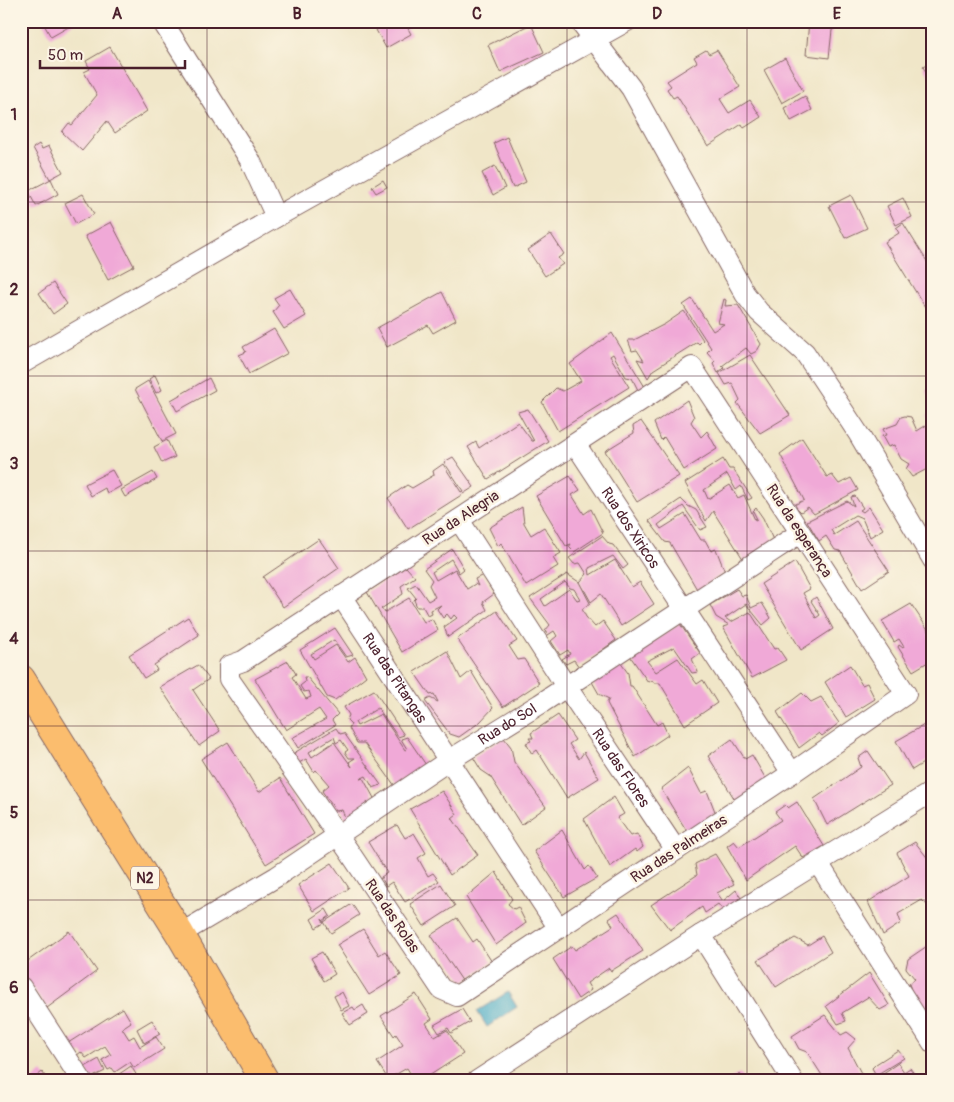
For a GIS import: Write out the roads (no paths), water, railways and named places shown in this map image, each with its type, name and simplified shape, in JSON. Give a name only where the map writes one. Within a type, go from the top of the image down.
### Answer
[{"type":"main road","name":"N2","points":[[22,680],[180,934],[265,1081]]},
{"type":"street","points":[[162,21],[250,160],[276,217]]},
{"type":"street","points":[[580,21],[593,41],[630,88],[745,294],[759,312],[805,353],[858,433],[933,560]]},
{"type":"street","points":[[21,364],[276,217],[627,21]]},
{"type":"street","name":"Rua da Alegria","points":[[229,666],[243,661],[692,368]]},
{"type":"street","name":"Rua da esperança","points":[[692,368],[906,694]]},
{"type":"street","name":"Rua dos Xiricos","points":[[576,445],[792,773]]},
{"type":"street","name":"Rua das Flores","points":[[459,520],[566,686],[676,850]]},
{"type":"street","name":"Rua do Sol","points":[[180,934],[338,836],[448,761],[800,533]]},
{"type":"street","name":"Rua das Pitangas","points":[[340,596],[558,927]]},
{"type":"street","name":"Rua das Rolas","points":[[229,666],[229,679],[441,989],[448,994]]},
{"type":"street","name":"Rua das Palmeiras","points":[[448,994],[457,996],[792,773],[906,694]]},
{"type":"street","points":[[477,1081],[701,935],[933,791]]},
{"type":"street","points":[[818,863],[933,1043]]},
{"type":"street","points":[[701,935],[793,1081]]},
{"type":"street","points":[[21,987],[82,1081]]},
{"type":"water","points":[[508,992],[517,1007],[487,1027],[477,1011]]}]
